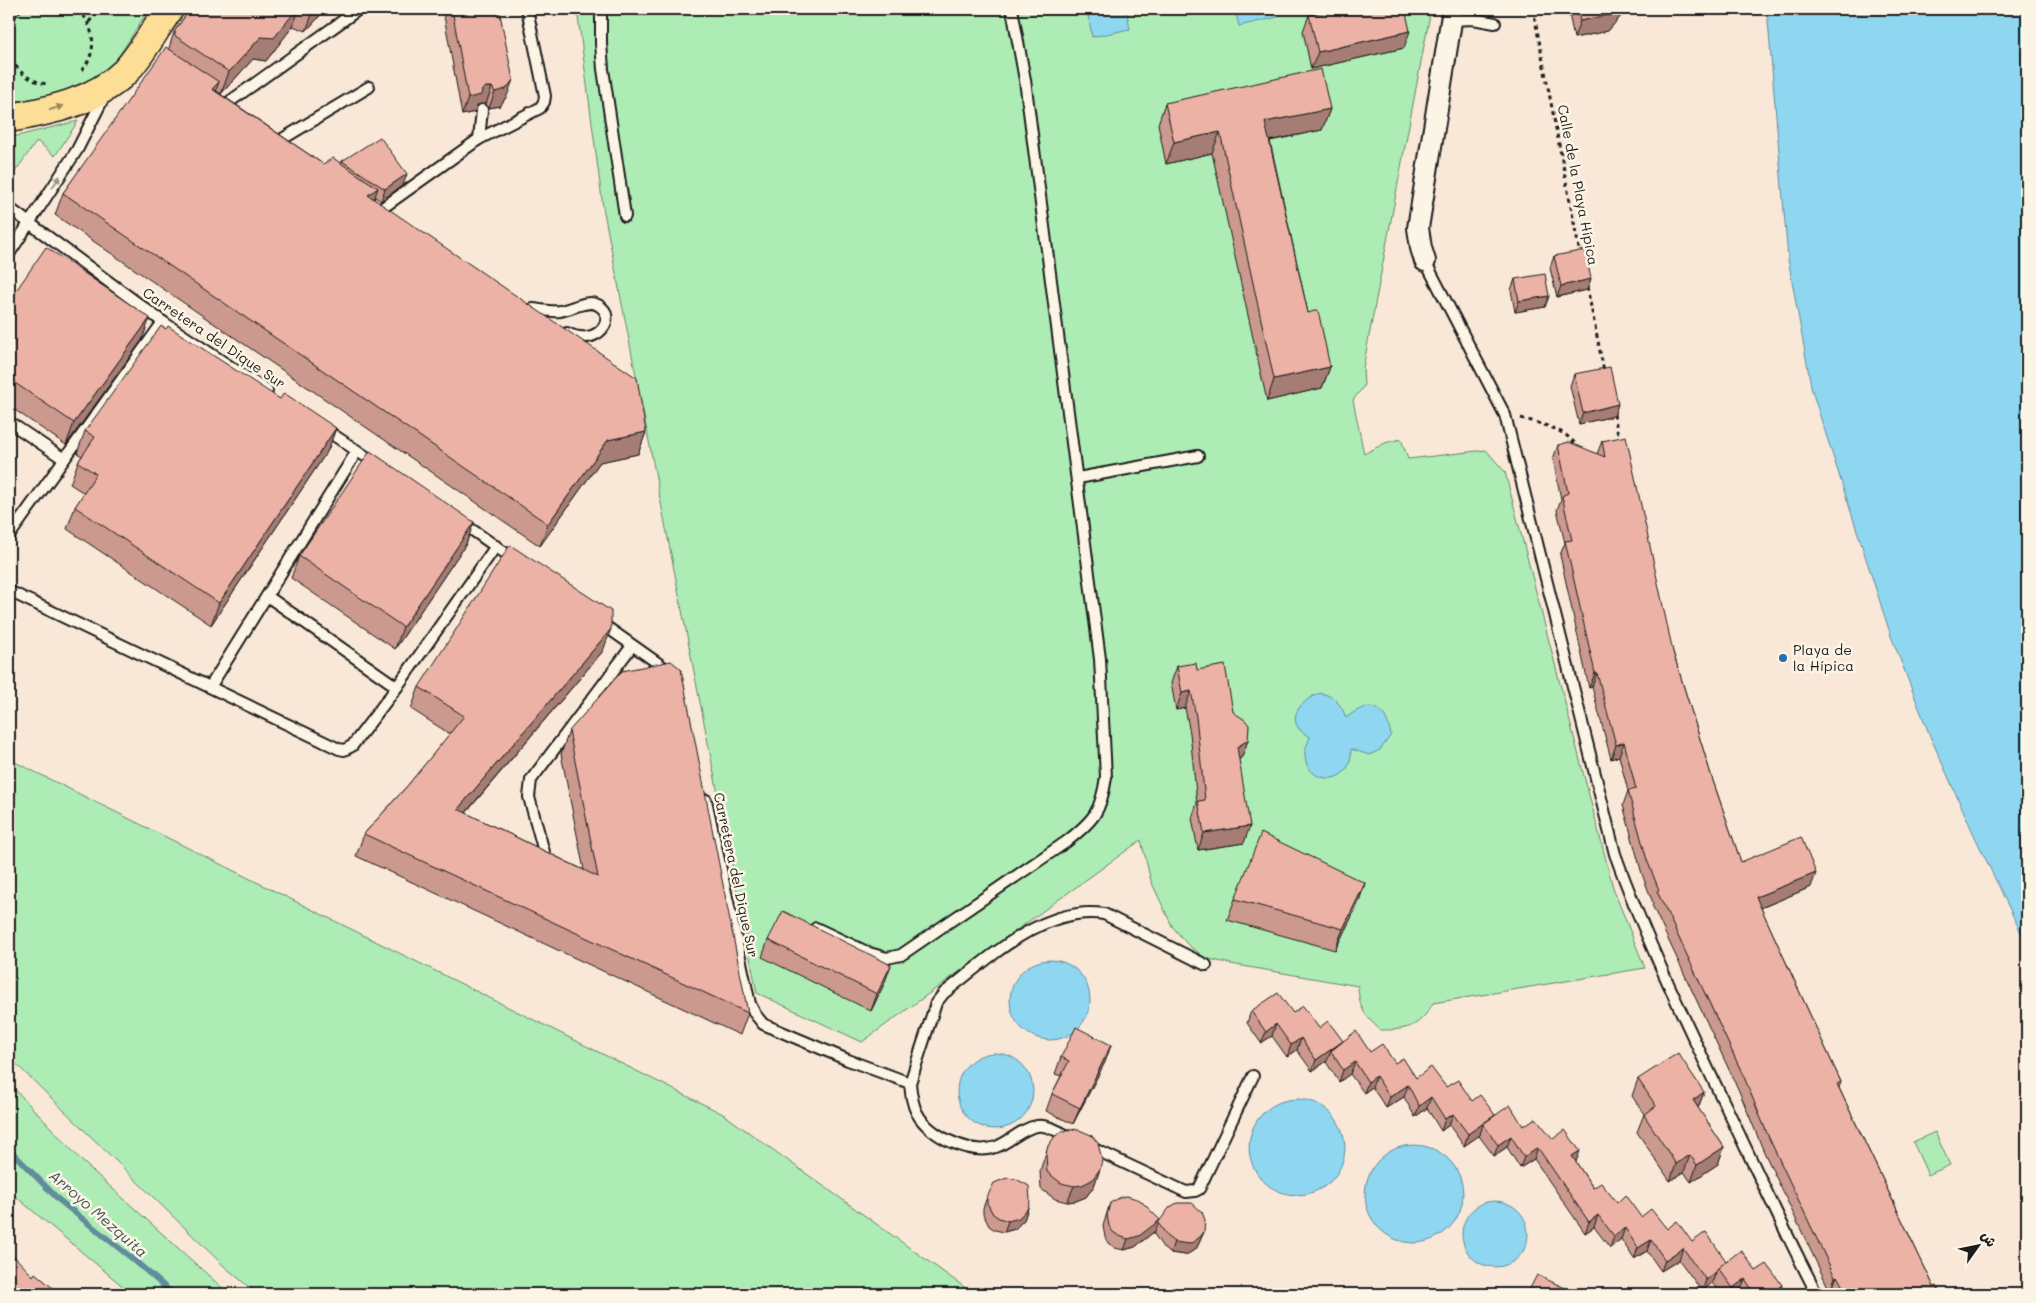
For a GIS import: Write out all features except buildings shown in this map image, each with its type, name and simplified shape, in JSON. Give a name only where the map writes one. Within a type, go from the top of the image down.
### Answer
[{"type":"main road","points":[[9,118],[46,111],[72,103],[110,84],[145,52],[169,9]]},
{"type":"street","points":[[1425,261],[1418,228],[1452,14]]},
{"type":"lane","points":[[225,105],[359,9]]},
{"type":"lane","points":[[381,209],[479,139],[506,124],[535,112],[544,102],[544,89],[527,9]]},
{"type":"lane","points":[[601,9],[603,69],[625,216]]},
{"type":"lane","points":[[806,923],[869,953],[887,958],[900,954],[1085,828],[1097,813],[1103,796],[1106,777],[1100,658],[1078,478],[1024,80],[1012,9]]},
{"type":"lane","points":[[1452,14],[1495,22]]},
{"type":"lane","points":[[9,254],[77,150],[110,84]]},
{"type":"lane","points":[[279,141],[369,87]]},
{"type":"lane","points":[[479,139],[482,110]]},
{"type":"lane","name":"Carretera del Dique Sur","points":[[9,208],[163,322],[276,397]]},
{"type":"lane","points":[[1425,261],[1505,414],[1613,845],[1625,881],[1658,964],[1786,1235],[1818,1294]]},
{"type":"lane","points":[[591,303],[599,306],[605,312],[606,321],[602,330],[595,336],[576,338],[557,326],[529,306],[558,311],[591,303]]},
{"type":"lane","points":[[9,536],[163,322]]},
{"type":"lane","points":[[9,422],[64,459]]},
{"type":"lane","points":[[317,424],[382,468]]},
{"type":"lane","points":[[210,687],[357,451]]},
{"type":"lane","points":[[1078,478],[1198,456]]},
{"type":"lane","points":[[455,518],[520,564]]},
{"type":"lane","points":[[9,591],[344,750],[352,746],[397,687],[496,546]]},
{"type":"lane","points":[[267,596],[397,687]]},
{"type":"lane","points":[[592,616],[678,679]]},
{"type":"lane","points":[[548,868],[529,797],[531,780],[632,646]]},
{"type":"lane","name":"Carretera del Dique Sur","points":[[704,792],[750,1004],[755,1014],[763,1024],[774,1030],[910,1084]]},
{"type":"lane","points":[[1206,965],[1104,914],[1093,912],[1041,924],[1018,937],[944,993],[936,1003],[910,1084],[912,1100],[917,1114],[940,1136],[960,1146],[979,1150],[996,1147],[1025,1130],[1038,1126],[1050,1128],[1186,1192],[1190,1192],[1199,1188],[1253,1076]]},
{"type":"path","points":[[9,34],[10,22],[22,9]]},
{"type":"path","points":[[78,9],[89,22],[93,41],[89,60],[78,75]]},
{"type":"path","points":[[89,22],[98,9]]},
{"type":"path","name":"Calle de la Playa Hípica","points":[[1533,9],[1581,262]]},
{"type":"path","points":[[9,51],[15,65],[22,73],[31,80],[51,84]]},
{"type":"path","name":"Calle de la Playa Hípica","points":[[1585,280],[1606,378]]},
{"type":"path","points":[[1612,406],[1619,441]]},
{"type":"path","points":[[1505,414],[1564,433],[1575,443],[1579,450]]},
{"type":"green space","points":[[9,9],[149,9],[118,56],[98,78],[87,85],[61,94],[9,102]]},
{"type":"green space","points":[[577,9],[1431,9],[1363,368],[1364,386],[1353,400],[1364,454],[1385,443],[1401,439],[1408,459],[1486,450],[1505,472],[1614,891],[1645,968],[1433,1003],[1423,1018],[1417,1023],[1405,1028],[1380,1030],[1363,1011],[1358,986],[1205,958],[1187,944],[1172,926],[1151,881],[1141,840],[862,1042],[757,993],[603,207]]},
{"type":"green space","points":[[78,121],[55,156],[37,141],[9,180],[9,138]]},
{"type":"green space","points":[[9,759],[723,1114],[974,1294],[257,1294],[224,1266],[9,1057]]},
{"type":"green space","points":[[9,1083],[83,1162],[229,1294],[132,1294],[9,1191]]},
{"type":"green space","points":[[1935,1132],[1950,1165],[1928,1175],[1913,1142]]},
{"type":"water","points":[[1087,9],[1126,9],[1130,29],[1092,37]]},
{"type":"water","points":[[1235,9],[1276,9],[1278,17],[1239,26]]},
{"type":"water","points":[[1767,9],[2027,9],[2027,945],[1975,837],[1930,736],[1891,636],[1812,391],[1788,259]]},
{"type":"water","points":[[1320,693],[1330,696],[1337,701],[1346,718],[1362,708],[1369,707],[1381,711],[1389,725],[1391,735],[1380,750],[1369,755],[1351,749],[1350,761],[1346,769],[1341,775],[1333,778],[1318,776],[1307,765],[1305,751],[1310,737],[1300,730],[1295,718],[1296,713],[1304,703]]},
{"type":"water","points":[[1050,960],[1065,963],[1078,972],[1087,985],[1090,1000],[1087,1015],[1078,1028],[1065,1037],[1050,1040],[1035,1037],[1022,1028],[1013,1015],[1010,1000],[1013,985],[1022,972],[1035,963]]},
{"type":"water","points":[[995,1053],[1009,1056],[1022,1064],[1030,1077],[1033,1091],[1030,1105],[1022,1118],[1009,1126],[995,1129],[981,1126],[968,1118],[960,1105],[957,1091],[960,1077],[968,1064],[981,1056]]},
{"type":"water","points":[[1297,1099],[1315,1103],[1331,1113],[1341,1129],[1345,1147],[1341,1165],[1331,1181],[1315,1191],[1297,1195],[1279,1191],[1263,1181],[1253,1165],[1249,1147],[1253,1129],[1263,1113],[1279,1103]]},
{"type":"water","points":[[1414,1145],[1433,1148],[1449,1159],[1460,1175],[1463,1194],[1460,1213],[1449,1229],[1433,1240],[1414,1243],[1395,1240],[1379,1229],[1368,1213],[1365,1194],[1368,1175],[1379,1159],[1395,1148]]},
{"type":"water","points":[[1495,1201],[1508,1204],[1518,1211],[1525,1221],[1528,1234],[1525,1247],[1518,1257],[1508,1264],[1495,1267],[1482,1264],[1472,1257],[1465,1247],[1462,1234],[1465,1221],[1472,1211],[1482,1204]]},
{"type":"waterway","name":"Arroyo Mezquita","points":[[9,1149],[59,1200],[173,1294]]},
{"type":"place","name":"Playa de la Hípica","points":[[1783,658]]}]
